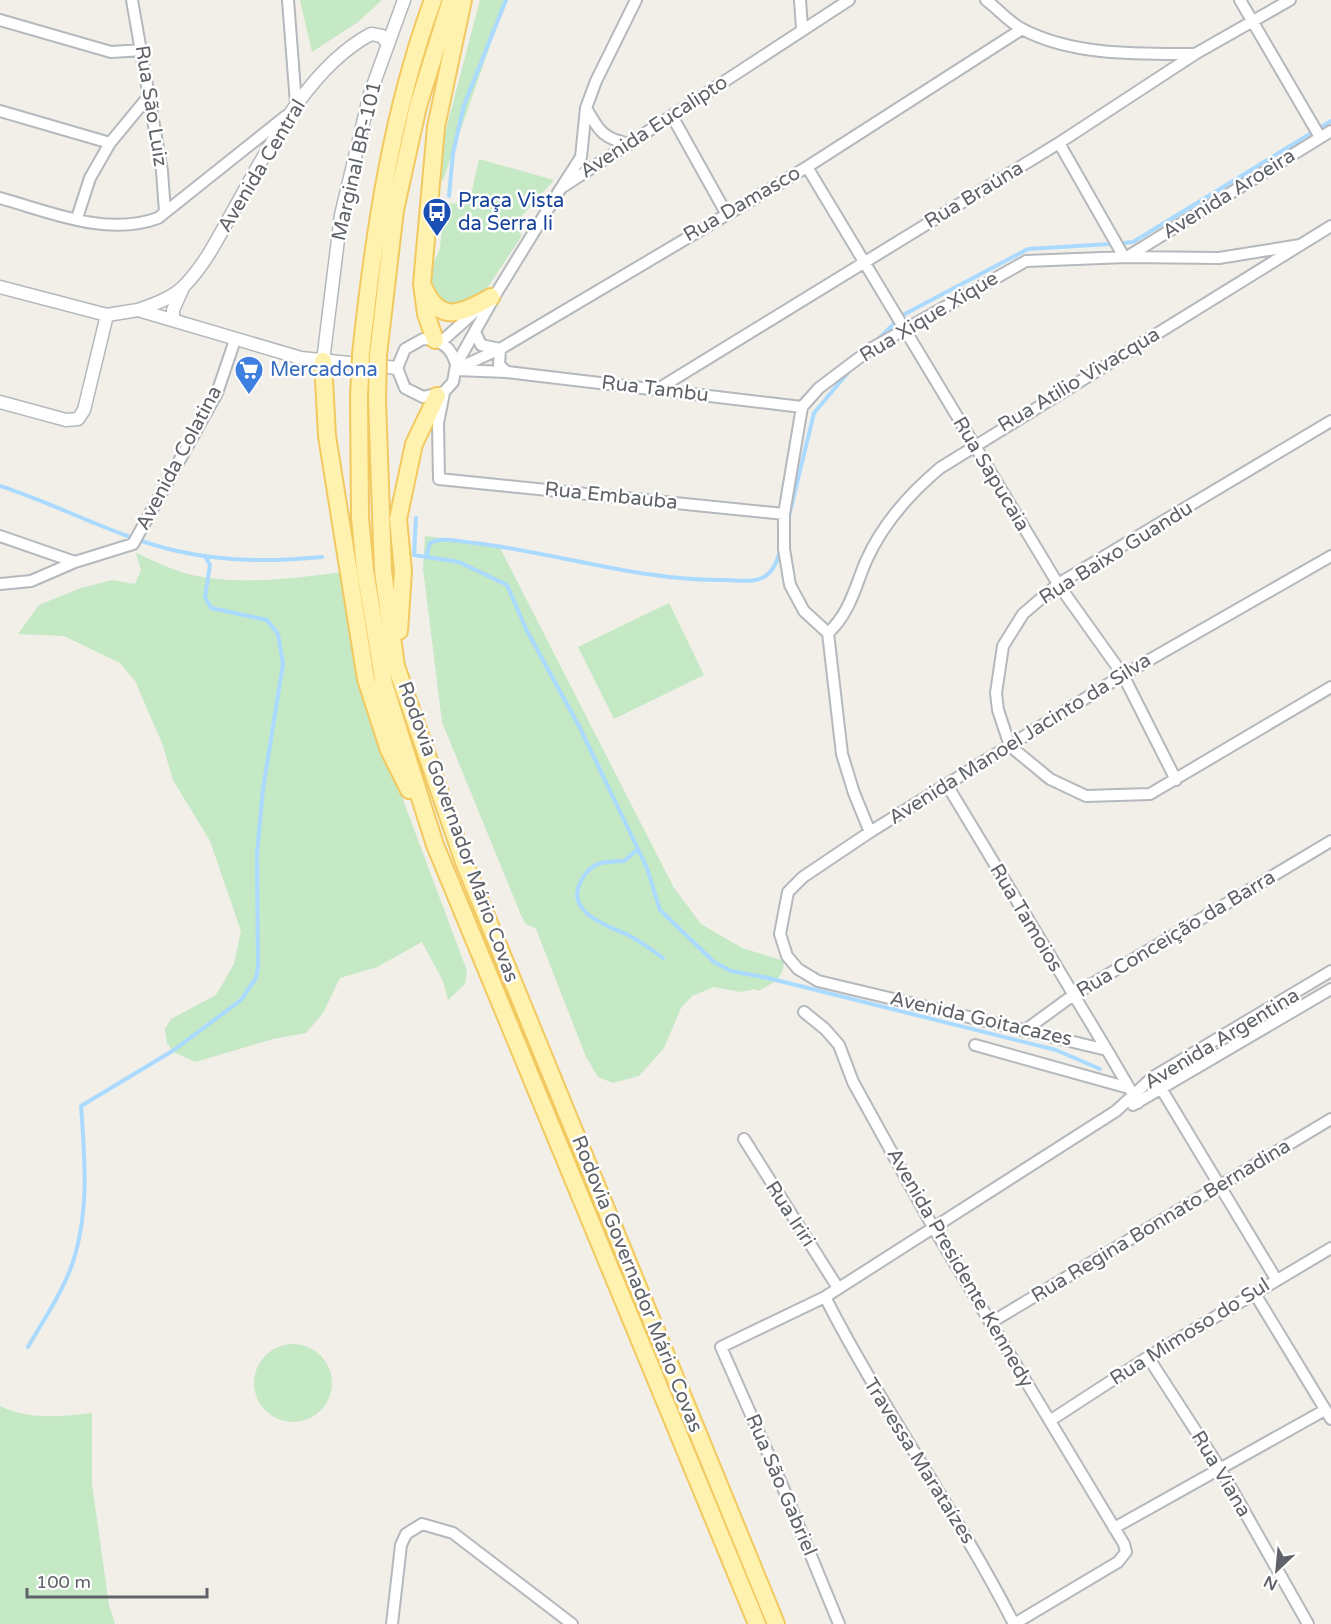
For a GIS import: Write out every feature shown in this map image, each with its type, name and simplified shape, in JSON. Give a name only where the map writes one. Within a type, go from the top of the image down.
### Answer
[{"type":"main road","name":"Rodovia Governador Mário Covas","points":[[433,0],[400,103],[382,195],[361,354],[360,517],[365,570],[384,684],[435,845],[757,1624]]},
{"type":"main road","name":"Rodovia Governador Mário Covas","points":[[451,0],[418,106],[395,210],[378,355],[377,400],[383,571],[396,666],[464,862],[776,1624]]},
{"type":"main road","points":[[438,341],[426,314],[422,284],[436,127],[464,0]]},
{"type":"main road","points":[[422,284],[429,299],[439,308],[452,314],[464,313],[494,294]]},
{"type":"main road","points":[[323,361],[327,436],[366,678],[389,750],[435,845]]},
{"type":"main road","points":[[396,666],[403,571],[399,519],[414,444],[441,394]]},
{"type":"street","name":"Rua São Luiz","points":[[132,0],[143,50],[148,97],[162,171],[165,212]]},
{"type":"street","points":[[0,198],[105,225],[133,226],[165,212],[293,109],[288,0]]},
{"type":"street","name":"Marginal BR-101","points":[[323,361],[341,215],[370,94],[404,0]]},
{"type":"street","points":[[561,188],[581,157],[586,108],[636,0]]},
{"type":"street","points":[[800,0],[802,28]]},
{"type":"street","name":"Avenida Eucalipto","points":[[456,368],[494,294],[561,188],[802,28],[849,0]]},
{"type":"street","points":[[986,0],[1022,29],[1060,43],[1128,54],[1195,54]]},
{"type":"street","points":[[1240,0],[1316,131]]},
{"type":"street","name":"Rua Braúna","points":[[658,389],[1059,143],[1195,54],[1290,0]]},
{"type":"street","points":[[0,20],[111,52],[143,50]]},
{"type":"street","name":"Rua Damasco","points":[[456,368],[500,349],[807,167],[1022,29]]},
{"type":"street","name":"Avenida Central","points":[[138,310],[165,300],[185,286],[205,261],[293,109],[342,54],[371,34],[382,36],[388,45]]},
{"type":"street","points":[[77,218],[90,178],[110,143],[148,97]]},
{"type":"street","points":[[586,108],[599,130],[610,140],[630,144]]},
{"type":"street","points":[[0,111],[110,143]]},
{"type":"street","points":[[672,116],[726,213]]},
{"type":"street","name":"Avenida Aroeira","points":[[1126,257],[1316,131],[1331,131]]},
{"type":"street","points":[[1059,143],[1126,257]]},
{"type":"street","points":[[247,147],[256,150],[261,163]]},
{"type":"street","name":"Rua Sapucaia","points":[[807,167],[1058,584],[1123,675],[1176,780]]},
{"type":"street","name":"Rua Atilio Vivacqua","points":[[828,633],[842,620],[867,559],[892,516],[913,491],[940,468],[973,445],[1331,226]]},
{"type":"street","name":"Rua Xique Xique","points":[[802,408],[819,388],[872,348],[905,327],[1026,261],[1126,257],[1219,258],[1300,245]]},
{"type":"street","points":[[173,320],[173,310],[185,286]]},
{"type":"street","points":[[0,287],[107,315],[138,310],[301,358],[397,368]]},
{"type":"street","name":"Avenida Eucalipto","points":[[438,341],[494,294]]},
{"type":"street","points":[[0,402],[66,420],[78,419],[84,410],[107,315]]},
{"type":"street","points":[[475,332],[481,345],[500,349],[499,365],[507,372]]},
{"type":"street","points":[[423,339],[438,341],[449,349],[456,368],[453,382],[441,394],[423,397],[410,392],[401,382],[397,368],[401,355],[410,344],[423,339]]},
{"type":"street","name":"Avenida Colatina","points":[[0,584],[31,581],[75,562],[133,544],[217,393],[235,340]]},
{"type":"street","name":"Rua Tambu","points":[[456,368],[658,389],[802,408]]},
{"type":"street","points":[[686,373],[691,393]]},
{"type":"street","name":"Rua Embauba","points":[[441,394],[438,423],[439,479],[784,514]]},
{"type":"street","points":[[802,408],[784,514],[784,549],[790,585],[804,611],[828,633],[842,754],[854,793],[870,832]]},
{"type":"street","name":"Rua Baixo Guandu","points":[[1010,746],[1002,727],[996,693],[1003,646],[1023,614],[1058,584],[1331,421]]},
{"type":"street","points":[[0,536],[75,562]]},
{"type":"street","name":"Avenida Manoel Jacinto da Silva","points":[[798,969],[787,956],[780,934],[788,892],[803,877],[870,832],[1123,675],[1331,556]]},
{"type":"street","points":[[1010,746],[1050,779],[1086,796],[1150,794],[1331,687]]},
{"type":"street","name":"Rua Tamoios","points":[[947,785],[1072,996],[1107,1050]]},
{"type":"street","name":"Rua Conceição da Barra","points":[[1024,1031],[1072,996],[1331,841]]},
{"type":"street","name":"Avenida Goitacazes","points":[[798,969],[818,981],[1107,1050]]},
{"type":"street","name":"Avenida Argentina","points":[[721,1347],[825,1297],[1116,1111],[1154,1077],[1331,971]]},
{"type":"street","name":"Avenida Argentina","points":[[1133,1095],[1162,1089],[1331,989]]},
{"type":"street","name":"Avenida Presidente Kennedy","points":[[804,1012],[825,1029],[838,1045],[853,1082],[933,1227],[1051,1420],[1125,1548],[1118,1562],[1014,1624]]},
{"type":"street","points":[[975,1045],[1133,1095]]},
{"type":"street","points":[[1107,1050],[1133,1095]]},
{"type":"street","points":[[1154,1077],[1276,1279]]},
{"type":"street","name":"Rua Regina Bonnato Bernadina","points":[[990,1323],[1331,1119]]},
{"type":"street","name":"Rua Iriri","points":[[744,1139],[838,1288]]},
{"type":"street","name":"Rua Mimoso do Sul","points":[[1051,1420],[1148,1357],[1331,1248]]},
{"type":"street","points":[[1114,1528],[1328,1414],[1255,1294]]},
{"type":"street","name":"Travessa Marataízes","points":[[825,1297],[858,1363],[906,1436],[988,1573],[1014,1624]]},
{"type":"street","name":"Rua São Gabriel","points":[[721,1347],[782,1485],[839,1624]]},
{"type":"street","name":"Rua Viana","points":[[1148,1357],[1221,1470],[1308,1624]]},
{"type":"street","points":[[392,1624],[401,1545],[406,1534],[422,1524],[453,1533],[572,1624]]},
{"type":"green space","points":[[300,0],[382,0],[358,22],[312,52]]},
{"type":"green space","points":[[480,0],[506,0],[443,180],[434,175]]},
{"type":"green space","name":"Praça Vista da Serra Ii","points":[[479,159],[554,180],[520,218],[521,237],[488,287],[470,303],[446,303],[435,295],[429,275],[440,248],[444,203],[469,204]]},
{"type":"green space","points":[[425,536],[499,546],[674,888],[701,924],[742,948],[784,961],[779,977],[758,991],[755,989],[741,992],[714,987],[692,996],[681,1008],[664,1048],[639,1076],[613,1083],[598,1077],[586,1057],[536,929],[526,924],[521,915],[442,722],[423,568]]},
{"type":"green space","points":[[136,553],[184,573],[224,580],[264,580],[345,572],[365,698],[467,971],[465,984],[448,1000],[443,981],[422,942],[377,967],[340,978],[323,1013],[306,1033],[273,1039],[195,1062],[174,1052],[167,1043],[165,1029],[171,1019],[216,995],[234,964],[241,931],[210,841],[173,780],[162,743],[135,681],[120,663],[64,636],[18,634],[39,605],[81,588],[112,580],[135,584],[141,570]]},
{"type":"green space","points":[[669,603],[704,675],[614,719],[578,647]]},
{"type":"green space","points":[[293,1344],[308,1347],[325,1361],[332,1383],[329,1398],[315,1415],[293,1422],[278,1419],[261,1405],[254,1383],[257,1368],[271,1351]]},
{"type":"green space","points":[[0,1406],[22,1414],[34,1415],[92,1413],[92,1484],[109,1605],[115,1624],[0,1624]]},
{"type":"waterway","points":[[449,196],[453,153],[464,105],[506,0]]},
{"type":"waterway","points":[[1123,243],[1133,242],[1331,121]]},
{"type":"waterway","points":[[903,315],[1028,249],[1110,244]]},
{"type":"waterway","points":[[876,341],[897,321]]},
{"type":"waterway","points":[[789,516],[814,413],[851,369]]},
{"type":"waterway","points":[[0,486],[132,538],[195,555],[249,560],[322,557]]},
{"type":"waterway","points":[[416,518],[414,555],[459,562],[507,585],[526,629],[580,728],[647,868],[660,910],[714,962],[731,971],[768,978],[1056,1050],[1100,1069]]},
{"type":"waterway","points":[[426,557],[430,543],[452,540],[661,576],[748,581],[766,576],[775,565],[780,550]]},
{"type":"waterway","points":[[28,1347],[61,1290],[70,1270],[81,1230],[84,1188],[81,1106],[174,1050],[241,1000],[256,978],[258,968],[257,854],[263,789],[283,664],[278,634],[267,620],[211,608],[205,597],[210,565],[205,556]]},
{"type":"waterway","points":[[638,849],[624,861],[599,864],[590,869],[581,881],[577,892],[578,901],[591,916],[632,937],[663,958]]},
{"type":"place","name":"Praça Vista da Serra Ii","points":[[437,238]]},
{"type":"place","name":"Mercadona","points":[[249,396]]}]
